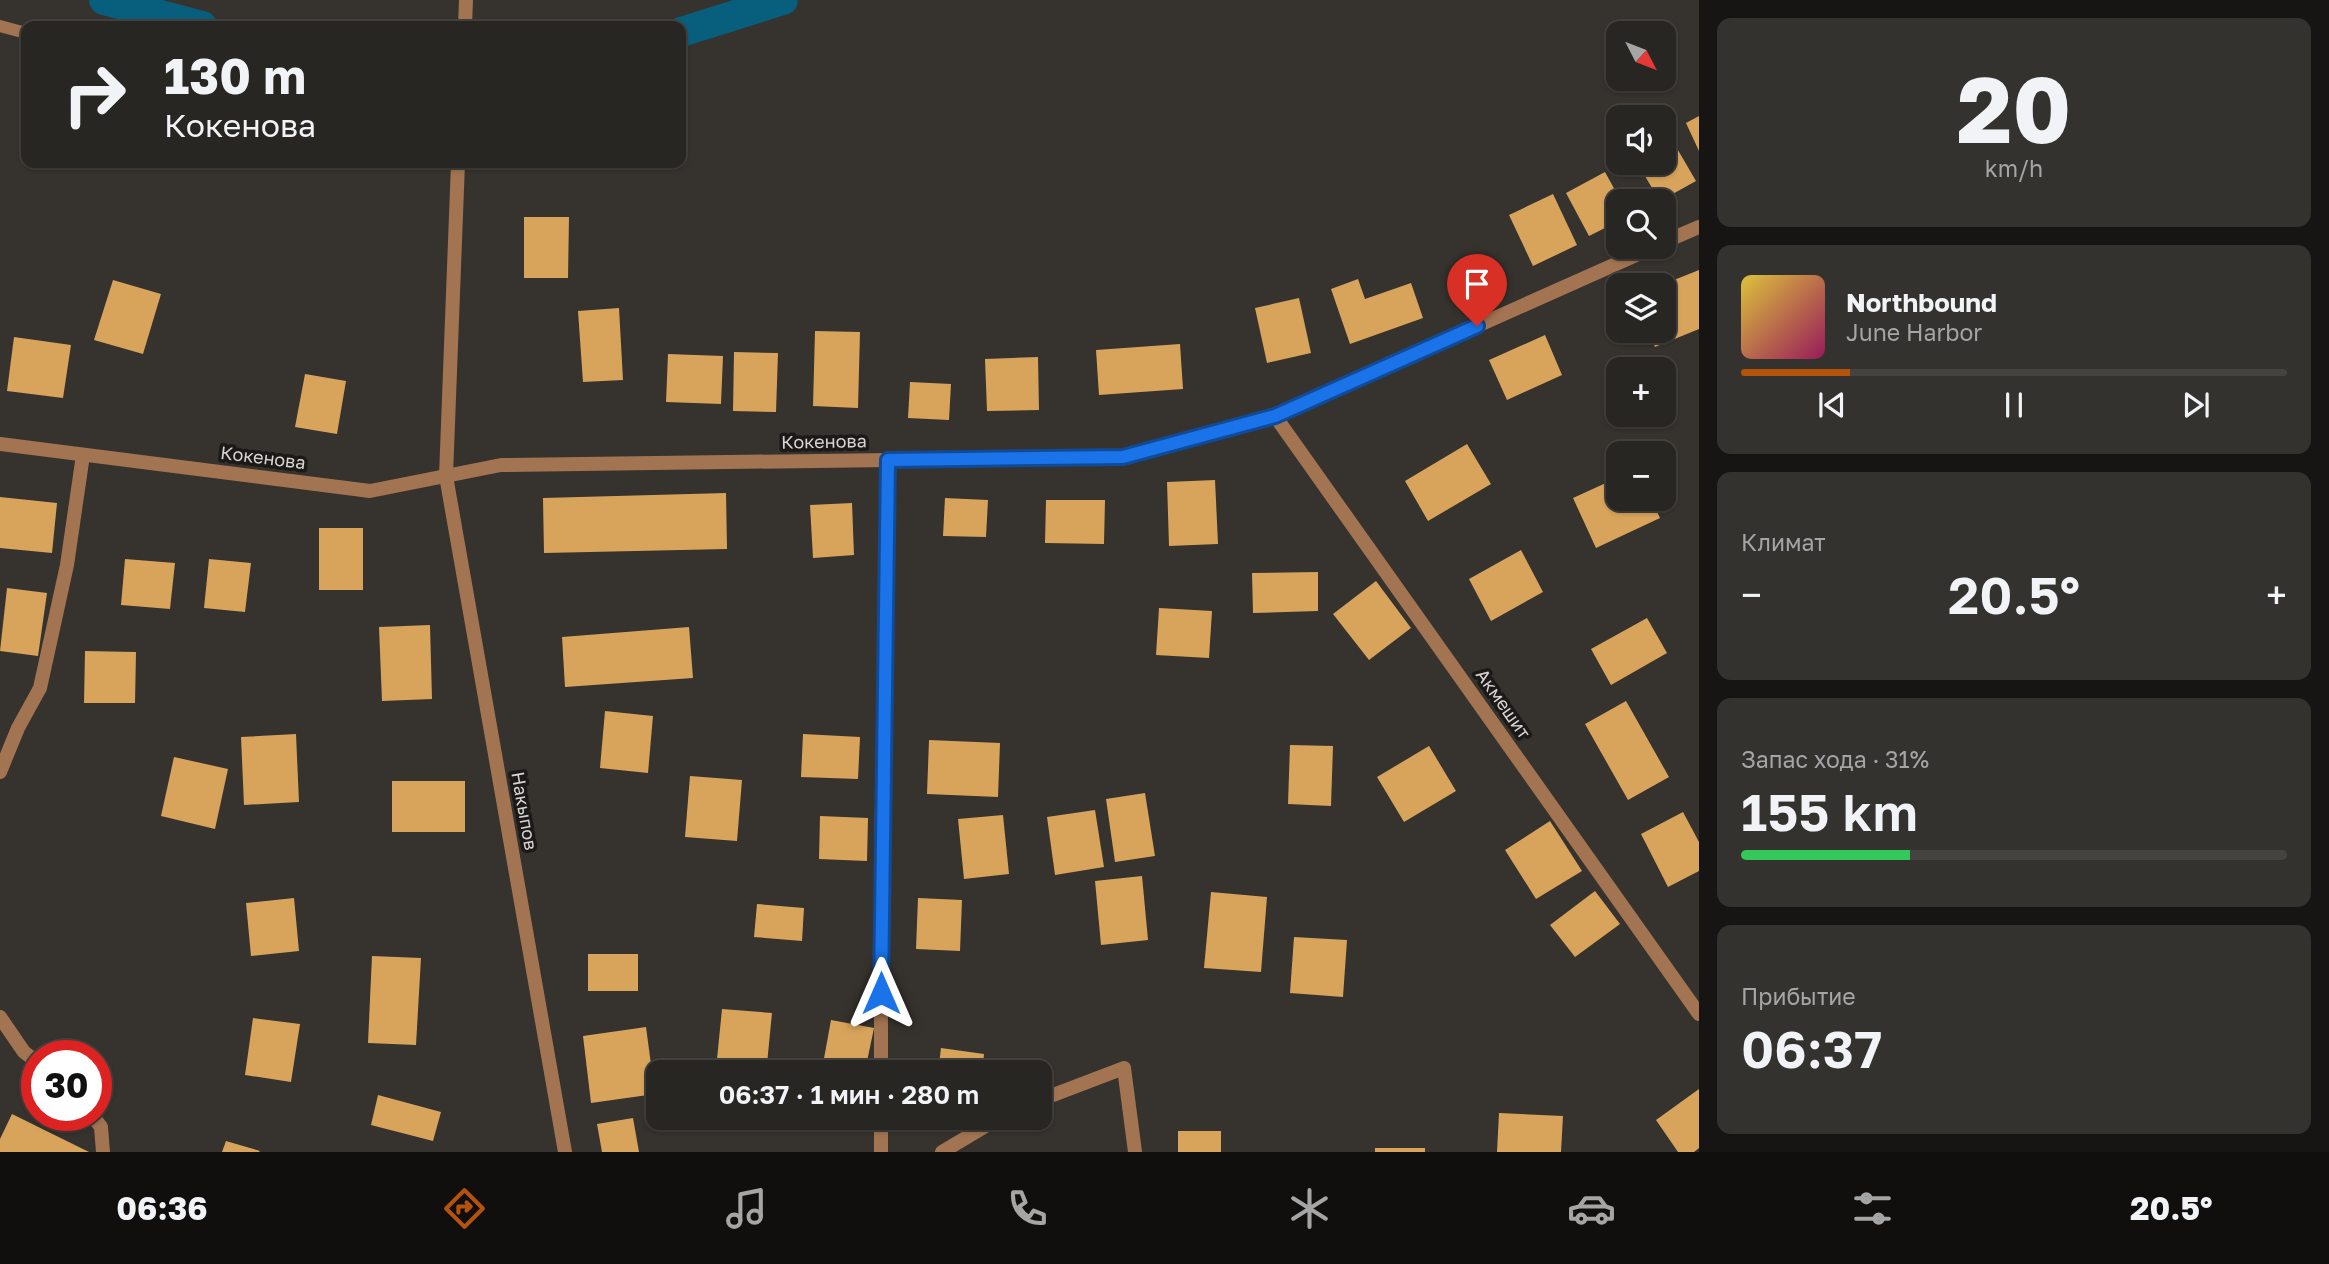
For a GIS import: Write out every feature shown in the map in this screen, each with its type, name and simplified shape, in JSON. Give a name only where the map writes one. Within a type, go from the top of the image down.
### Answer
[{"type":"street","name":"Накыпов","points":[[458,168],[446,476],[565,1152]]},
{"type":"street","points":[[1676,237],[1699,227]]},
{"type":"street","name":"Кокенова","points":[[0,444],[370,491],[501,465],[1123,457],[1275,416],[1627,259]]},
{"type":"street","name":"Акмешит","points":[[1275,416],[1699,1014]]},
{"type":"street","points":[[0,772],[18,728],[40,688],[67,565],[83,455]]},
{"type":"street","points":[[881,1060],[881,860],[888,460]]},
{"type":"street","points":[[0,1019],[21,1048]]},
{"type":"street","points":[[1052,1095],[1124,1068],[1135,1152]]},
{"type":"street","points":[[881,1130],[881,1152]]},
{"type":"street","points":[[942,1152],[979,1130]]},
{"type":"street","points":[[101,1131],[103,1152]]},
{"type":"lane","points":[[0,26],[21,32]]},
{"type":"building","points":[[1699,116],[1699,151],[1686,123]]},
{"type":"building","points":[[1676,147],[1696,181],[1676,192],[1676,189],[1653,189],[1644,175],[1676,175]]},
{"type":"building","points":[[1605,172],[1614,189],[1606,189],[1606,228],[1589,236],[1566,193]]},
{"type":"building","points":[[1553,194],[1577,245],[1533,266],[1509,215]]},
{"type":"building","points":[[524,217],[569,217],[568,278],[524,278]]},
{"type":"building","points":[[1699,270],[1699,329],[1676,338],[1676,279]]},
{"type":"building","points":[[1358,279],[1365,299],[1411,283],[1423,318],[1350,344],[1331,289]]},
{"type":"building","points":[[113,280],[161,294],[143,354],[94,340]]},
{"type":"building","points":[[1299,298],[1311,353],[1267,363],[1255,308]]},
{"type":"building","points":[[619,308],[623,380],[583,382],[578,311]]},
{"type":"building","points":[[815,331],[860,332],[858,408],[813,406]]},
{"type":"building","points":[[1545,335],[1562,375],[1507,400],[1489,360]]},
{"type":"building","points":[[14,337],[71,345],[63,398],[7,391]]},
{"type":"building","points":[[1180,344],[1183,389],[1099,395],[1096,350]]},
{"type":"building","points":[[734,352],[778,353],[776,412],[733,411]]},
{"type":"building","points":[[668,354],[723,356],[721,404],[666,402]]},
{"type":"building","points":[[1038,357],[1039,410],[987,411],[985,359]]},
{"type":"building","points":[[305,374],[346,381],[337,434],[295,427]]},
{"type":"building","points":[[910,382],[951,384],[949,420],[908,418]]},
{"type":"building","points":[[1467,444],[1491,484],[1428,521],[1405,481]]},
{"type":"building","points":[[1215,480],[1218,544],[1169,546],[1167,482]]},
{"type":"building","points":[[1606,483],[1606,511],[1657,511],[1660,518],[1596,548],[1573,498]]},
{"type":"building","points":[[726,493],[727,549],[544,553],[543,498]]},
{"type":"building","points":[[0,497],[57,503],[52,553],[0,548]]},
{"type":"building","points":[[945,498],[988,500],[986,537],[943,536]]},
{"type":"building","points":[[1046,500],[1105,500],[1104,544],[1045,543]]},
{"type":"building","points":[[852,503],[854,555],[813,558],[810,505]]},
{"type":"building","points":[[319,528],[363,528],[363,590],[319,590]]},
{"type":"building","points":[[1521,550],[1543,592],[1491,621],[1469,579]]},
{"type":"building","points":[[125,559],[175,563],[170,609],[121,605]]},
{"type":"building","points":[[209,559],[251,563],[245,612],[204,608]]},
{"type":"building","points":[[1318,572],[1318,611],[1253,613],[1252,573]]},
{"type":"building","points":[[1376,581],[1411,628],[1369,660],[1333,614]]},
{"type":"building","points":[[7,588],[47,593],[38,656],[0,651]]},
{"type":"building","points":[[1159,608],[1212,611],[1209,658],[1156,655]]},
{"type":"building","points":[[1647,618],[1667,653],[1611,685],[1591,649]]},
{"type":"building","points":[[430,625],[432,699],[382,701],[379,627]]},
{"type":"building","points":[[689,627],[693,678],[565,687],[562,637]]},
{"type":"building","points":[[85,651],[136,652],[135,703],[84,703]]},
{"type":"building","points":[[1626,701],[1669,777],[1628,800],[1585,724]]},
{"type":"building","points":[[605,711],[653,716],[648,773],[600,768]]},
{"type":"building","points":[[296,734],[299,802],[244,805],[241,737]]},
{"type":"building","points":[[803,734],[860,737],[858,779],[801,777]]},
{"type":"building","points":[[929,740],[1000,743],[998,797],[927,794]]},
{"type":"building","points":[[1290,745],[1333,746],[1331,806],[1288,804]]},
{"type":"building","points":[[1429,746],[1456,791],[1404,822],[1377,777]]},
{"type":"building","points":[[174,757],[228,769],[215,829],[161,816]]},
{"type":"building","points":[[690,776],[742,780],[737,841],[685,837]]},
{"type":"building","points":[[392,781],[465,781],[465,832],[392,832]]},
{"type":"building","points":[[1145,793],[1155,856],[1115,862],[1106,799]]},
{"type":"building","points":[[1095,810],[1104,867],[1055,875],[1047,817]]},
{"type":"building","points":[[1683,812],[1699,842],[1699,871],[1668,887],[1641,834]]},
{"type":"building","points":[[1003,815],[1009,874],[964,879],[958,819]]},
{"type":"building","points":[[820,816],[868,818],[867,861],[819,859]]},
{"type":"building","points":[[1550,821],[1582,871],[1536,899],[1505,850]]},
{"type":"building","points":[[1142,876],[1148,940],[1101,945],[1095,881]]},
{"type":"building","points":[[1595,891],[1620,924],[1575,957],[1550,925]]},
{"type":"building","points":[[1211,892],[1267,897],[1261,972],[1204,968]]},
{"type":"building","points":[[294,898],[299,951],[251,956],[246,903]]},
{"type":"building","points":[[918,898],[962,900],[960,951],[916,949]]},
{"type":"building","points":[[757,904],[804,908],[802,941],[754,937]]},
{"type":"building","points":[[1294,937],[1347,940],[1343,997],[1290,993]]},
{"type":"building","points":[[588,954],[638,954],[638,991],[588,991]]},
{"type":"building","points":[[372,956],[421,958],[416,1045],[368,1043]]},
{"type":"building","points":[[722,1009],[772,1013],[767,1060],[717,1059]]},
{"type":"building","points":[[253,1018],[300,1024],[291,1082],[245,1075]]},
{"type":"building","points":[[831,1020],[874,1028],[867,1060],[824,1060]]},
{"type":"building","points":[[646,1027],[650,1060],[646,1060],[646,1095],[591,1103],[583,1036]]},
{"type":"building","points":[[941,1048],[984,1054],[983,1060],[940,1060]]},
{"type":"building","points":[[1699,1089],[1699,1148],[1694,1152],[1678,1152],[1656,1120]]},
{"type":"building","points":[[378,1095],[441,1112],[433,1141],[371,1125]]},
{"type":"building","points":[[1499,1113],[1563,1116],[1561,1152],[1497,1152]]},
{"type":"building","points":[[12,1114],[21,1118],[21,1131],[46,1131],[89,1152],[0,1152],[0,1139]]},
{"type":"building","points":[[633,1118],[639,1152],[602,1152],[597,1124]]},
{"type":"building","points":[[1178,1131],[1221,1131],[1221,1152],[1178,1152]]},
{"type":"building","points":[[226,1141],[260,1151],[222,1152]]},
{"type":"building","points":[[1375,1148],[1425,1148],[1425,1152],[1375,1152]]},
{"type":"waterway","points":[[104,0],[183,21]]},
{"type":"waterway","points":[[686,30],[783,0]]},
{"type":"route","points":[[881,993],[888,460],[1123,457],[1275,416],[1477,326]]}]
